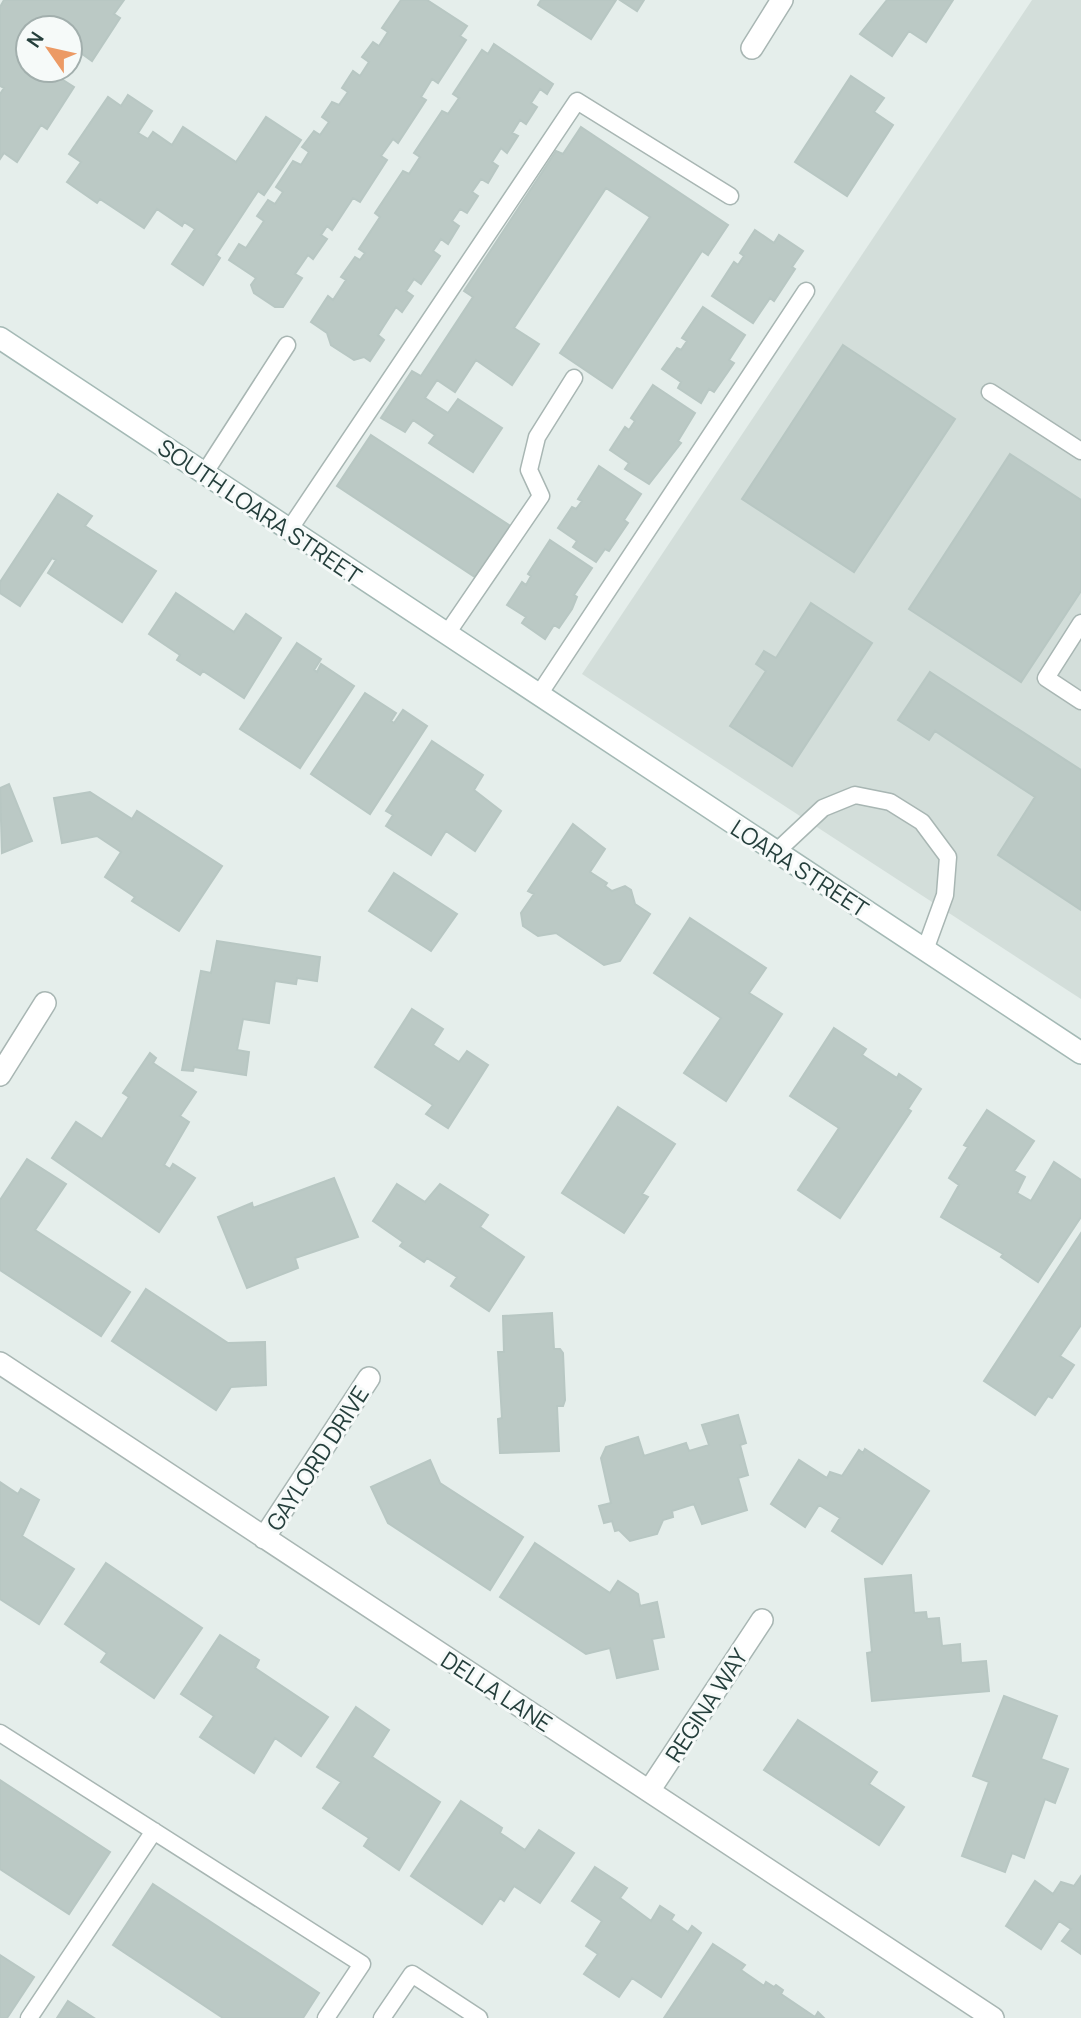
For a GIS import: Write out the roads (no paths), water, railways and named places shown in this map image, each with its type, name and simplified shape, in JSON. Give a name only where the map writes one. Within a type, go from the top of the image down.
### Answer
[{"type":"street","points":[[752,48],[782,0]]},
{"type":"street","name":"SOUTH LOARA STREET","points":[[0,338],[519,684]]},
{"type":"street","name":"LOARA STREET","points":[[519,684],[1081,1053]]},
{"type":"street","points":[[0,1075],[45,1003]]},
{"type":"street","name":"DELLA LANE","points":[[0,1363],[993,2018]]},
{"type":"street","name":"GAYLORD DRIVE","points":[[264,1538],[369,1378]]},
{"type":"street","name":"REGINA WAY","points":[[649,1791],[762,1620]]},
{"type":"lane","points":[[289,530],[577,101],[730,196]]},
{"type":"lane","points":[[538,696],[806,291]]},
{"type":"lane","points":[[204,474],[287,345]]},
{"type":"lane","points":[[446,635],[541,496],[529,470],[537,437],[574,378]]},
{"type":"lane","points":[[990,392],[1081,451]]},
{"type":"lane","points":[[1081,623],[1046,678],[1081,701]]},
{"type":"lane","points":[[776,852],[822,808],[855,795],[890,802],[922,822],[948,857],[945,895],[925,950]]},
{"type":"lane","points":[[0,1733],[362,1964],[326,2018]]},
{"type":"lane","points":[[29,2018],[154,1831]]},
{"type":"lane","points":[[383,2018],[412,1973],[479,2018]]}]
